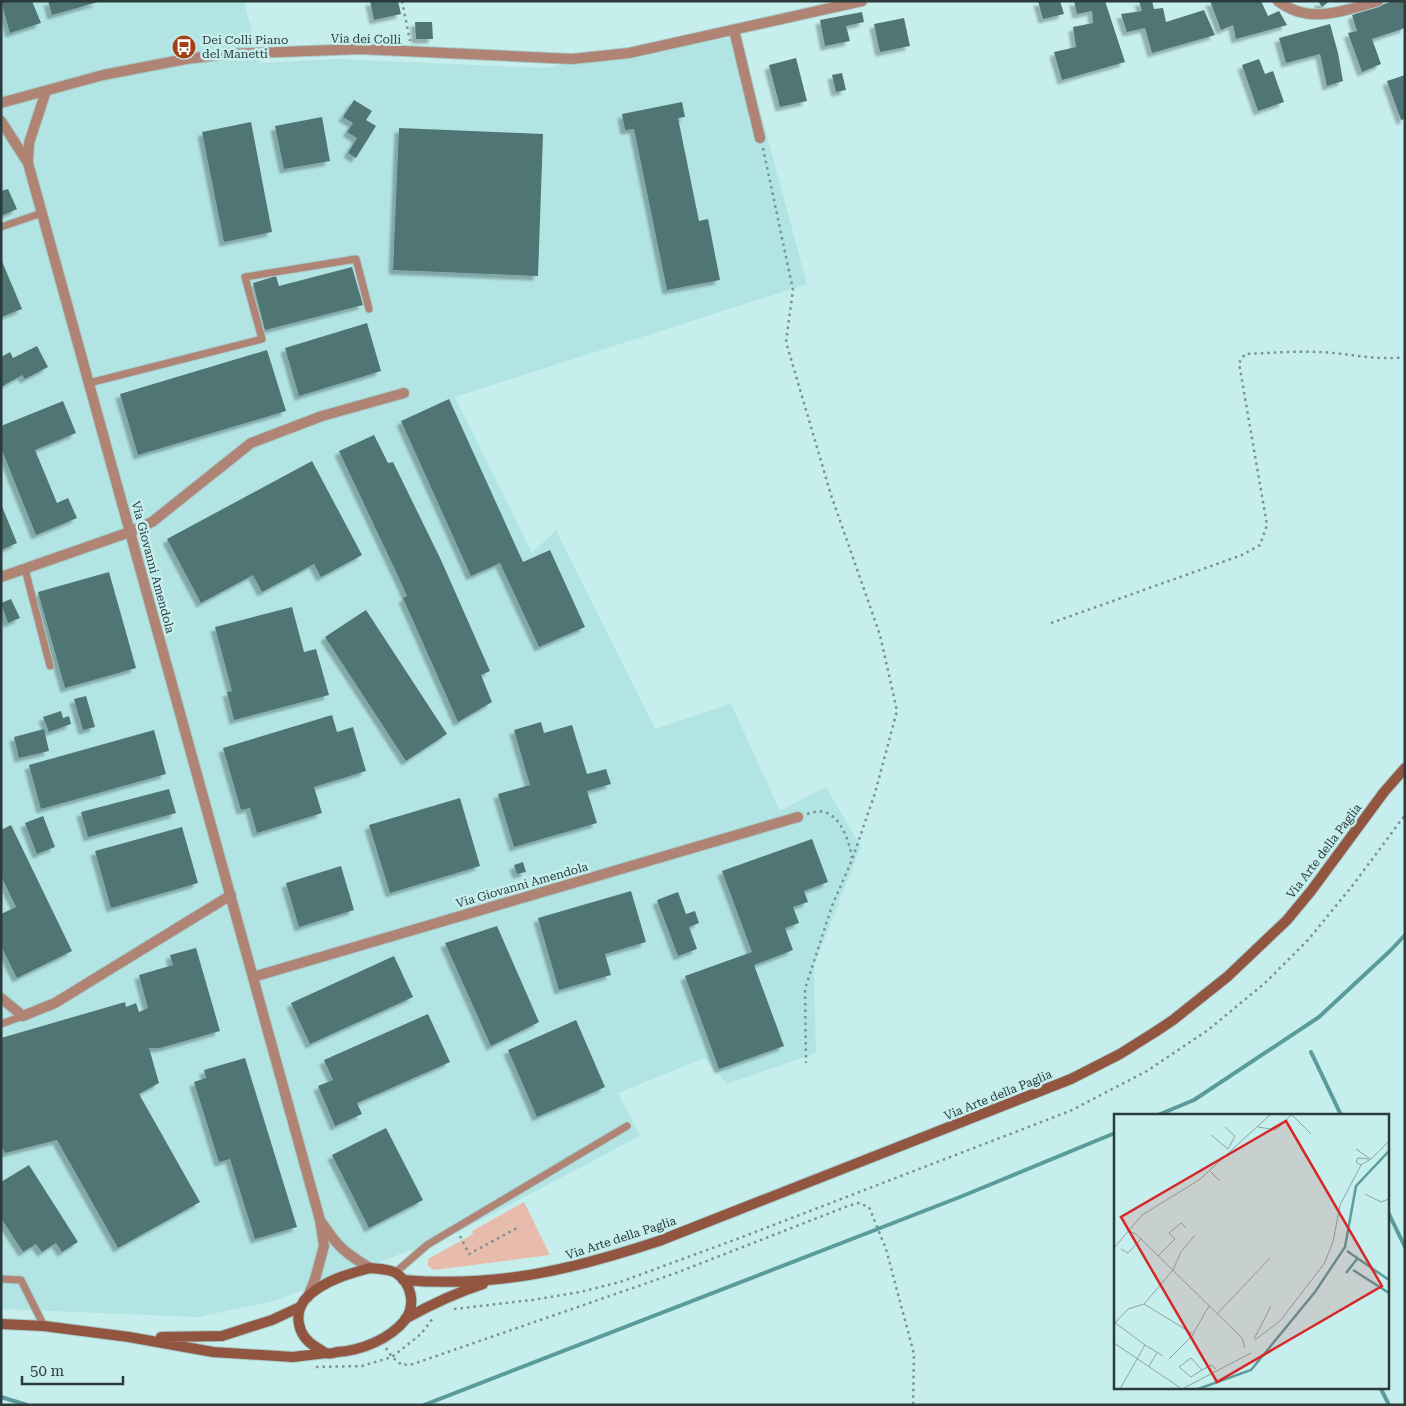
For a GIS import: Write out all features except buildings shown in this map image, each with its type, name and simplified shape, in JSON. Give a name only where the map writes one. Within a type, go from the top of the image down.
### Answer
[{"type":"main road","name":"Via Arte della Paglia","points":[[129,1337],[182,1338],[222,1336],[272,1320],[300,1307],[308,1297],[325,1283],[344,1275],[370,1268],[427,1282],[498,1280],[579,1266],[659,1241],[1071,1080],[1120,1054],[1155,1032],[1233,972],[1287,920],[1311,891],[1384,792],[1405,768]]},
{"type":"main road","points":[[399,1276],[410,1291],[412,1305],[405,1320]]},
{"type":"main road","name":"Via Arte della Paglia","points":[[1,1324],[44,1326],[129,1337],[213,1352],[293,1358],[354,1349],[380,1339],[395,1330],[405,1320],[430,1305],[462,1291],[498,1280]]},
{"type":"main road","points":[[300,1307],[300,1332],[309,1343],[326,1353]]},
{"type":"street","name":"Via dei Colli","points":[[1,104],[103,75],[140,67],[220,55],[360,49],[572,59],[628,53],[862,1]]},
{"type":"street","points":[[1278,1],[1288,9],[1309,15],[1335,14],[1378,1]]},
{"type":"street","points":[[734,30],[760,138]]},
{"type":"street","name":"Via Giovanni Amendola","points":[[28,163],[29,143],[46,91]]},
{"type":"street","name":"Via Giovanni Amendola","points":[[1,121],[28,163],[320,1220],[324,1246],[308,1297]]},
{"type":"street","points":[[1,577],[130,532],[152,522],[251,443],[322,416],[404,393]]},
{"type":"street","name":"Via Giovanni Amendola","points":[[253,977],[798,817]]},
{"type":"street","points":[[1,998],[23,1016],[55,1003],[230,895]]},
{"type":"street","name":"Via Giovanni Amendola","points":[[320,1220],[335,1243],[350,1256],[370,1268]]},
{"type":"lane","points":[[1,227],[42,213]]},
{"type":"lane","points":[[89,383],[262,338],[246,277],[356,259],[369,309]]},
{"type":"lane","points":[[25,569],[50,666]]},
{"type":"lane","points":[[1,1024],[23,1016]]},
{"type":"lane","points":[[399,1276],[427,1245],[626,1126]]},
{"type":"lane","points":[[1,1278],[21,1280],[44,1326]]},
{"type":"path","points":[[402,1],[412,52]]},
{"type":"path","points":[[760,138],[793,290],[786,342],[831,496],[880,635],[897,711],[875,793],[852,860],[832,906],[805,989],[806,1063]]},
{"type":"path","points":[[1050,623],[1242,556],[1260,545],[1267,524],[1239,363],[1245,354],[1319,352],[1379,358],[1405,357]]},
{"type":"path","points":[[798,817],[817,811],[826,812],[834,816],[850,848],[852,860]]},
{"type":"path","points":[[380,1339],[392,1357],[402,1364],[413,1364],[676,1272],[858,1203],[868,1207],[886,1249],[914,1354],[913,1405]]},
{"type":"path","points":[[456,1228],[469,1254],[517,1228]]},
{"type":"shaded area","points":[[1,1],[244,1],[260,63],[336,59],[544,68],[740,36],[807,284],[455,397],[532,553],[556,530],[655,729],[731,704],[780,811],[826,787],[861,846],[814,966],[816,1053],[727,1084],[704,1058],[618,1093],[640,1136],[452,1235],[274,1301],[198,1317],[1,1309]]},
{"type":"shaded area","points":[[524,1202],[550,1255],[434,1270],[428,1266],[428,1259],[473,1234],[472,1231]]},
{"type":"waterway","points":[[1160,1114],[1194,1100],[1319,1017],[1405,935]]},
{"type":"waterway","points":[[1311,1052],[1341,1114]]},
{"type":"waterway","points":[[424,1405],[960,1197],[1114,1133]]},
{"type":"waterway","points":[[1388,1212],[1405,1247]]},
{"type":"waterway","points":[[1380,1388],[1389,1405]]},
{"type":"waterway","points":[[1,1397],[27,1405]]},
{"type":"place","name":"Dei Colli Piano del Manetti","points":[[184,47]]}]
